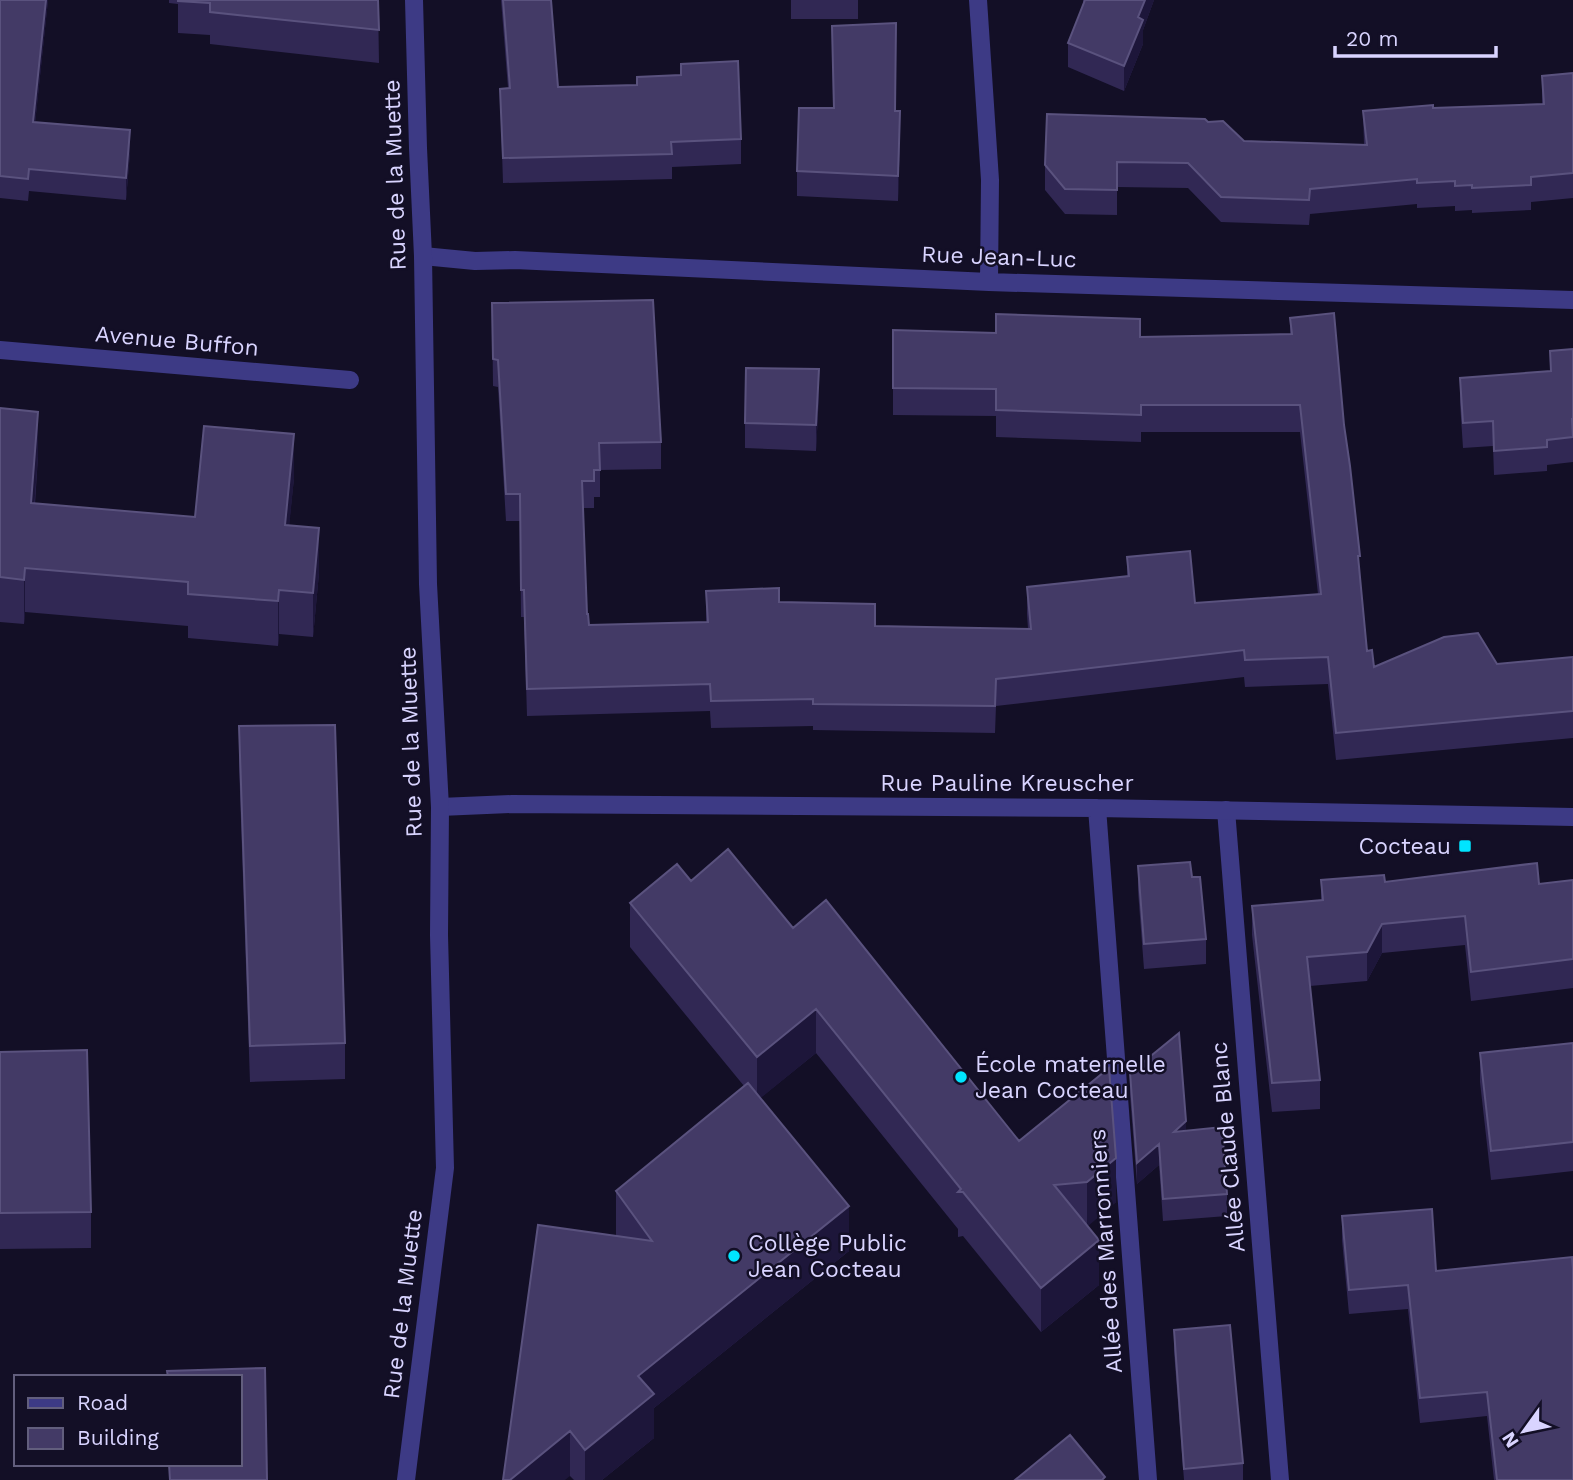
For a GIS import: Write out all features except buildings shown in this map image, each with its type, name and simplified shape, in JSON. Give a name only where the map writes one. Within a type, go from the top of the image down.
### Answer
[{"type":"street","name":"Rue de la Muette","points":[[406,1480],[445,1168],[439,935],[440,807],[428,583],[423,256],[414,0]]},
{"type":"street","points":[[978,0],[990,180],[989,282]]},
{"type":"street","name":"Rue Jean-Luc","points":[[423,256],[475,261],[989,282],[1573,300]]},
{"type":"street","name":"Avenue Buffon","points":[[0,350],[350,380]]},
{"type":"street","name":"Rue Pauline Kreuscher","points":[[440,807],[512,804],[1097,808],[1573,817]]},
{"type":"street","name":"Allée des Marronniers","points":[[1097,808],[1148,1480]]},
{"type":"street","name":"Allée Claude Blanc","points":[[1226,810],[1280,1480]]},
{"type":"place","name":"Cocteau","points":[[1465,846]]},
{"type":"place","name":"École maternelle Jean Cocteau","points":[[961,1077]]},
{"type":"place","name":"Collège Public Jean Cocteau","points":[[734,1256]]}]
